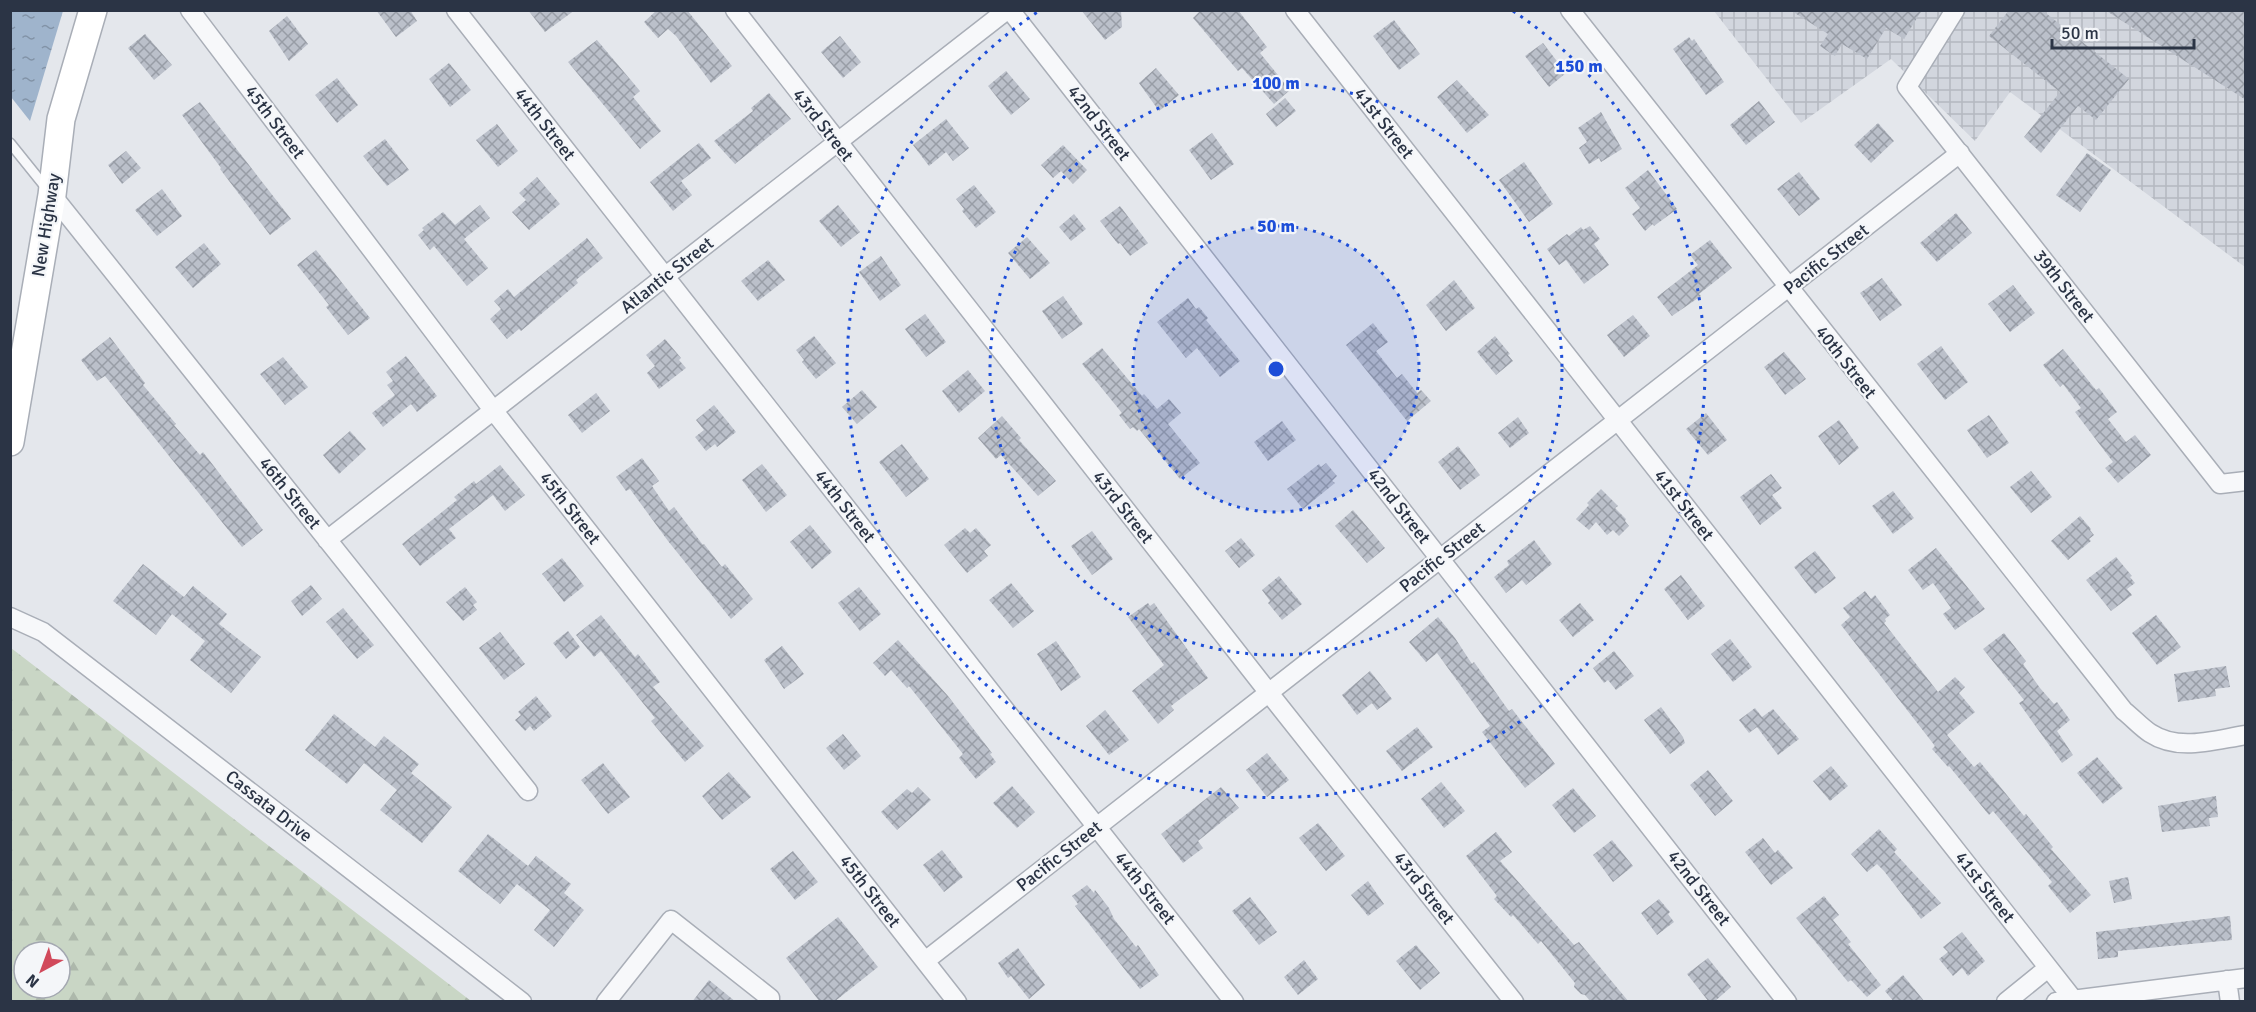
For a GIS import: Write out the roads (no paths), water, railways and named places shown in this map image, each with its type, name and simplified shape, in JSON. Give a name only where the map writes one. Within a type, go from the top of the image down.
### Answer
[{"type":"main road","name":"New Highway","points":[[10,442],[52,195],[61,119],[93,10]]},
{"type":"street","name":"45th Street","points":[[190,10],[493,410],[957,1002]]},
{"type":"street","name":"44th Street","points":[[456,10],[1234,1002]]},
{"type":"street","name":"43rd Street","points":[[735,10],[837,143],[1514,1002]]},
{"type":"street","name":"Atlantic Street","points":[[327,540],[1008,10]]},
{"type":"street","name":"42nd Street","points":[[1008,10],[1787,1002]]},
{"type":"street","name":"41st Street","points":[[1295,10],[2048,968],[2065,1000]]},
{"type":"street","name":"40th Street","points":[[1570,10],[2124,711],[2150,733],[2169,742],[2193,744],[2246,735]]},
{"type":"street","name":"39th Street","points":[[1955,10],[1907,87],[2220,484],[2246,481]]},
{"type":"street","name":"Pacific Street","points":[[925,961],[1960,153]]},
{"type":"street","name":"46th Street","points":[[52,195],[528,791]]},
{"type":"street","name":"Cassata Drive","points":[[10,617],[43,632],[522,1002]]},
{"type":"street","points":[[606,1002],[671,920],[770,998],[770,1002]]},
{"type":"street","points":[[2006,1002],[2048,968]]},
{"type":"street","points":[[2065,1000],[2246,978]]},
{"type":"street","points":[[2227,980],[2230,1002]]},
{"type":"lane","points":[[10,143],[52,195]]},
{"type":"water","points":[[11,10],[63,11],[30,121],[11,97]]}]
